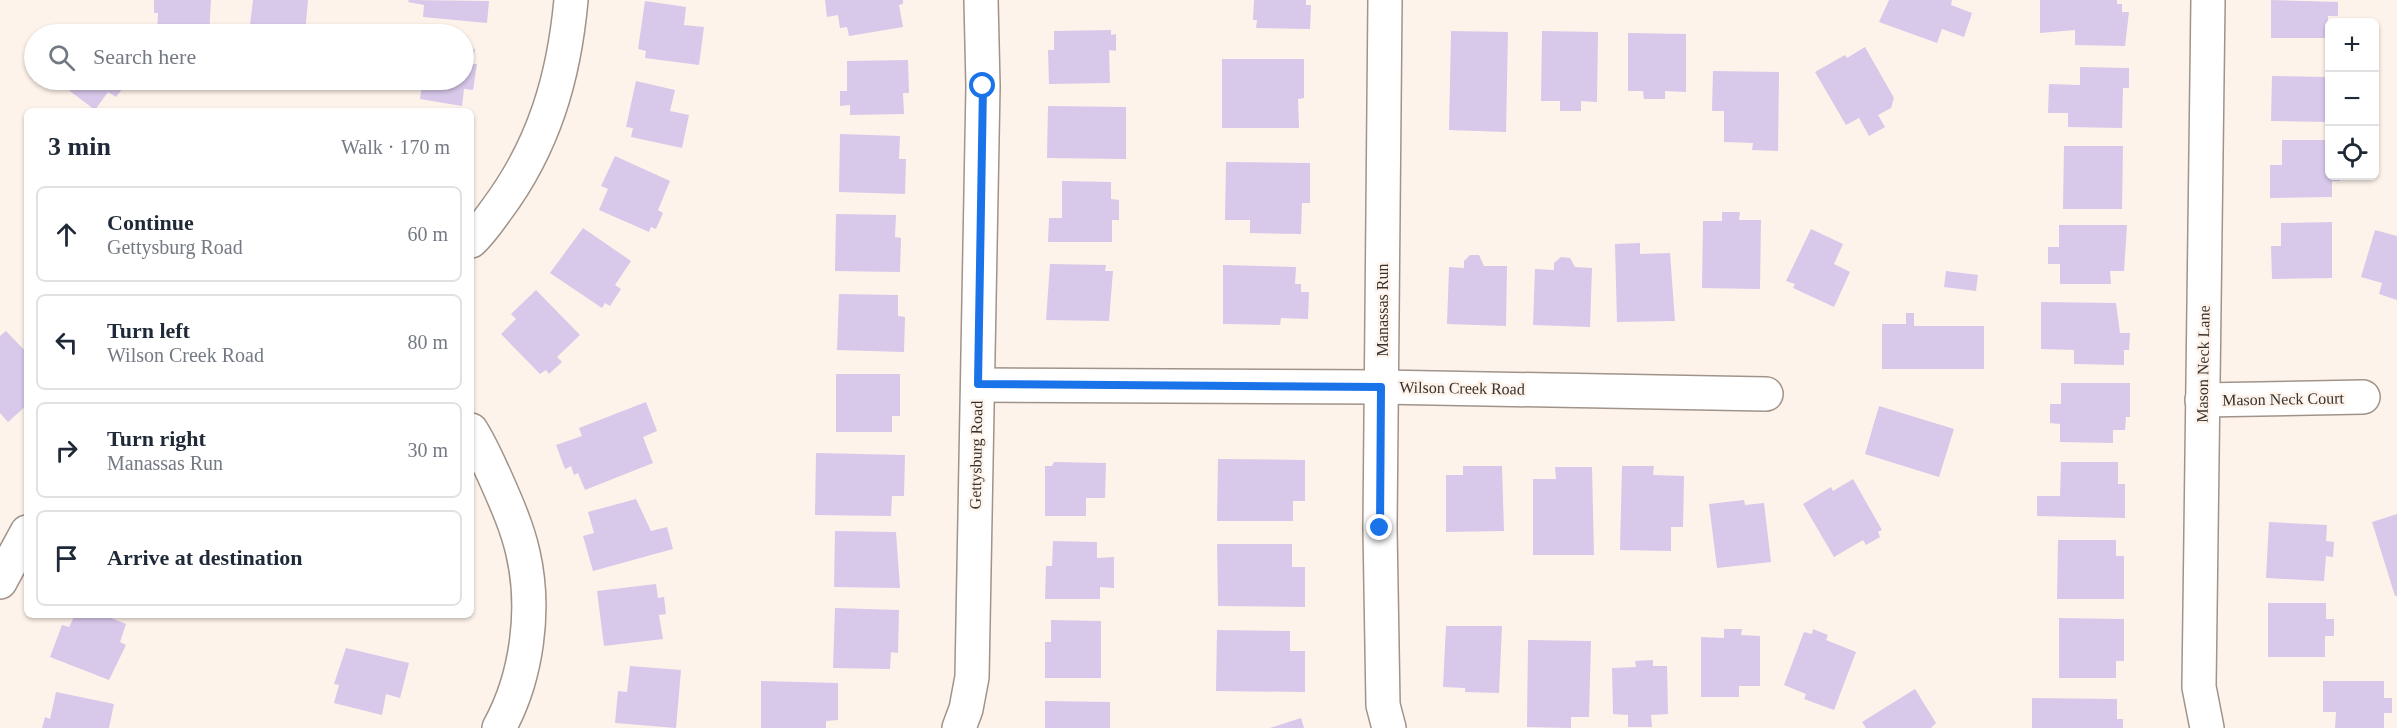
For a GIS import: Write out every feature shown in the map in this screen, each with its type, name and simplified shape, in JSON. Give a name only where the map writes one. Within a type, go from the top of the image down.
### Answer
[{"type":"street","points":[[474,237],[511,191],[537,142],[557,90],[567,46],[571,0]]},
{"type":"street","name":"Gettysburg Road","points":[[959,728],[966,709],[972,677],[983,86],[981,0]]},
{"type":"street","name":"Manassas Run","points":[[1385,0],[1380,528],[1383,705],[1389,728]]},
{"type":"street","name":"Mason Neck Lane","points":[[2207,728],[2199,687],[2208,0]]},
{"type":"street","name":"Wilson Creek Road","points":[[978,384],[1381,387],[1766,394]]},
{"type":"street","name":"Mason Neck Court","points":[[2202,400],[2363,397]]},
{"type":"street","points":[[474,436],[506,501],[523,552],[527,580],[528,626],[521,672],[499,728]]},
{"type":"street","points":[[0,582],[24,538]]},
{"type":"building","points":[[154,0],[211,0],[210,24],[157,24],[158,13],[154,13]]},
{"type":"building","points":[[253,0],[308,0],[306,24],[250,24]]},
{"type":"building","points":[[409,0],[489,1],[487,23],[423,17],[424,5],[408,2]]},
{"type":"building","points":[[825,0],[903,0],[903,4],[899,5],[903,27],[849,36],[847,27],[840,28],[838,15],[827,17]]},
{"type":"building","points":[[1254,0],[1306,0],[1306,5],[1311,5],[1310,29],[1256,28],[1257,20],[1253,20]]},
{"type":"building","points":[[1889,0],[1952,0],[1951,5],[1972,13],[1964,37],[1942,29],[1937,43],[1879,22]]},
{"type":"building","points":[[2040,0],[2117,0],[2117,4],[2122,4],[2122,12],[2129,12],[2125,46],[2075,45],[2075,30],[2040,33]]},
{"type":"building","points":[[2271,0],[2338,2],[2338,16],[2325,18],[2325,38],[2271,38]]},
{"type":"building","points":[[645,1],[686,7],[684,25],[704,27],[699,65],[645,58],[646,51],[638,49]]},
{"type":"building","points":[[1111,30],[1111,35],[1116,34],[1116,51],[1109,50],[1110,83],[1049,84],[1048,50],[1054,50],[1054,31]]},
{"type":"building","points":[[1451,31],[1508,32],[1506,132],[1449,130]]},
{"type":"building","points":[[1542,31],[1598,32],[1597,102],[1581,101],[1581,111],[1560,111],[1560,101],[1541,101]]},
{"type":"building","points":[[1628,33],[1686,34],[1686,92],[1665,91],[1665,99],[1644,99],[1643,91],[1628,91]]},
{"type":"building","points":[[1865,47],[1894,98],[1891,108],[1878,115],[1885,127],[1869,136],[1859,118],[1846,125],[1815,72]]},
{"type":"building","points":[[1222,59],[1304,59],[1304,98],[1298,99],[1299,128],[1222,128]]},
{"type":"building","points":[[908,60],[909,93],[903,93],[904,114],[850,115],[850,105],[840,106],[840,91],[847,91],[847,61]]},
{"type":"building","points":[[474,64],[477,64],[474,84]]},
{"type":"building","points":[[2080,67],[2129,68],[2129,88],[2123,88],[2122,128],[2068,127],[2068,113],[2048,113],[2049,84],[2080,85]]},
{"type":"building","points":[[1713,71],[1779,72],[1778,151],[1752,150],[1753,143],[1724,142],[1724,111],[1712,111]]},
{"type":"building","points":[[2272,76],[2325,77],[2325,122],[2271,121]]},
{"type":"building","points":[[636,81],[675,90],[670,111],[689,115],[682,148],[631,137],[633,128],[626,127]]},
{"type":"building","points":[[69,90],[121,90],[116,97],[108,92],[96,108],[92,108]]},
{"type":"building","points":[[421,90],[464,90],[462,106],[420,99]]},
{"type":"building","points":[[1048,106],[1126,107],[1126,159],[1047,158]]},
{"type":"building","points":[[840,134],[900,136],[899,159],[906,159],[905,194],[839,192]]},
{"type":"building","points":[[2282,140],[2325,140],[2325,180],[2340,181],[2332,181],[2332,197],[2270,198],[2270,165],[2282,165]]},
{"type":"building","points":[[2064,146],[2123,146],[2122,209],[2063,209]]},
{"type":"building","points":[[615,156],[670,181],[658,210],[663,213],[656,229],[651,227],[649,232],[599,210],[608,189],[601,186]]},
{"type":"building","points":[[1226,162],[1310,163],[1310,203],[1302,203],[1301,234],[1250,233],[1250,220],[1225,220]]},
{"type":"building","points":[[1062,181],[1111,182],[1111,199],[1119,200],[1119,220],[1112,220],[1112,242],[1048,242],[1049,218],[1062,218]]},
{"type":"building","points":[[1722,212],[1740,212],[1739,220],[1761,220],[1760,289],[1702,288],[1703,221],[1722,221]]},
{"type":"building","points":[[836,214],[896,215],[895,237],[901,238],[900,272],[835,271]]},
{"type":"building","points":[[2332,222],[2332,278],[2272,279],[2271,246],[2281,246],[2281,223]]},
{"type":"building","points":[[2059,225],[2127,225],[2124,271],[2110,271],[2111,284],[2060,284],[2060,264],[2048,264],[2048,247],[2059,247]]},
{"type":"building","points":[[583,228],[631,261],[615,285],[621,289],[610,306],[605,303],[602,308],[550,273]]},
{"type":"building","points":[[1811,229],[1843,244],[1834,264],[1850,272],[1834,307],[1793,288],[1795,284],[1786,281]]},
{"type":"building","points":[[2375,230],[2397,236],[2397,300],[2379,294],[2382,283],[2361,277]]},
{"type":"building","points":[[1640,243],[1640,254],[1670,253],[1675,321],[1617,322],[1615,244]]},
{"type":"building","points":[[1470,255],[1479,255],[1484,266],[1507,266],[1506,326],[1447,324],[1449,267],[1464,268],[1464,261]]},
{"type":"building","points":[[1561,257],[1570,258],[1575,267],[1592,268],[1590,327],[1533,325],[1535,269],[1554,270],[1554,263]]},
{"type":"building","points":[[1050,264],[1106,265],[1105,271],[1113,271],[1109,321],[1046,320]]},
{"type":"building","points":[[1223,265],[1296,267],[1295,284],[1301,284],[1301,292],[1309,292],[1308,319],[1281,318],[1280,325],[1223,324]]},
{"type":"building","points":[[1946,271],[1978,275],[1976,291],[1944,287]]},
{"type":"building","points":[[536,290],[580,335],[557,357],[562,362],[549,374],[546,370],[540,374],[501,334],[516,319],[511,314]]},
{"type":"building","points":[[839,294],[898,295],[898,316],[905,317],[904,352],[837,350]]},
{"type":"building","points":[[2041,302],[2116,303],[2120,333],[2130,333],[2129,350],[2124,350],[2124,365],[2074,364],[2074,350],[2041,349]]},
{"type":"building","points":[[1906,313],[1914,313],[1914,326],[1984,326],[1984,369],[1882,369],[1882,324],[1906,324]]},
{"type":"building","points":[[6,331],[24,350],[24,408],[8,422],[0,413],[0,336]]},
{"type":"building","points":[[836,374],[900,374],[900,416],[892,416],[892,432],[836,432]]},
{"type":"building","points":[[2061,383],[2130,383],[2130,417],[2126,417],[2125,430],[2113,430],[2113,443],[2060,442],[2060,424],[2050,423],[2050,404],[2061,404]]},
{"type":"building","points":[[646,402],[657,431],[643,437],[653,463],[585,490],[578,473],[574,475],[571,466],[565,469],[556,445],[582,436],[579,428]]},
{"type":"building","points":[[1879,406],[1954,429],[1939,477],[1865,454]]},
{"type":"building","points":[[816,453],[905,455],[904,496],[892,496],[891,516],[815,515]]},
{"type":"building","points":[[1218,459],[1305,460],[1305,501],[1293,501],[1293,521],[1217,521]]},
{"type":"building","points":[[1054,462],[1106,463],[1105,498],[1086,498],[1086,516],[1045,516],[1045,466],[1052,466]]},
{"type":"building","points":[[2061,462],[2118,462],[2118,484],[2125,484],[2125,518],[2037,516],[2037,496],[2060,496]]},
{"type":"building","points":[[1463,466],[1502,466],[1504,531],[1446,532],[1446,475],[1463,475]]},
{"type":"building","points":[[1622,466],[1654,466],[1653,475],[1684,476],[1683,527],[1671,527],[1671,551],[1620,550]]},
{"type":"building","points":[[1555,467],[1592,467],[1594,555],[1533,555],[1533,479],[1556,479]]},
{"type":"building","points":[[1853,479],[1882,530],[1878,532],[1880,537],[1866,545],[1863,540],[1834,557],[1803,504],[1831,487],[1833,491]]},
{"type":"building","points":[[636,499],[651,531],[667,527],[673,549],[593,571],[583,536],[594,533],[588,512]]},
{"type":"building","points":[[1744,500],[1745,505],[1764,503],[1771,562],[1717,568],[1709,504]]},
{"type":"building","points":[[2397,514],[2397,596],[2395,596],[2372,522]]},
{"type":"building","points":[[2269,522],[2327,525],[2326,541],[2334,542],[2333,557],[2326,556],[2324,581],[2266,578]]},
{"type":"building","points":[[835,531],[896,532],[900,588],[834,587]]},
{"type":"building","points":[[2058,540],[2116,540],[2116,556],[2124,556],[2124,599],[2057,599]]},
{"type":"building","points":[[1053,541],[1097,542],[1097,558],[1114,557],[1114,588],[1100,587],[1100,599],[1045,599],[1046,566],[1052,566]]},
{"type":"building","points":[[1217,544],[1292,544],[1292,567],[1305,567],[1305,607],[1218,606]]},
{"type":"building","points":[[656,584],[658,598],[664,597],[666,614],[659,615],[663,639],[604,646],[597,591]]},
{"type":"building","points":[[2268,603],[2326,603],[2326,619],[2334,619],[2334,636],[2325,636],[2325,657],[2268,657]]},
{"type":"building","points":[[835,608],[899,610],[898,653],[891,652],[890,669],[833,668]]},
{"type":"building","points":[[74,618],[111,618],[126,624],[120,642],[126,645],[109,680],[50,657],[62,625],[69,627]]},
{"type":"building","points":[[2059,618],[2124,619],[2124,661],[2116,661],[2116,678],[2059,678]]},
{"type":"building","points":[[1051,620],[1101,621],[1101,678],[1045,678],[1045,642],[1051,642]]},
{"type":"building","points":[[1446,626],[1502,626],[1499,693],[1465,692],[1465,688],[1443,687]]},
{"type":"building","points":[[1724,629],[1742,629],[1741,635],[1760,636],[1760,686],[1739,686],[1739,697],[1701,697],[1701,637],[1724,638]]},
{"type":"building","points":[[1813,629],[1828,635],[1826,640],[1856,652],[1834,710],[1804,699],[1806,694],[1784,685],[1804,632],[1812,634]]},
{"type":"building","points":[[1217,630],[1290,631],[1290,651],[1305,651],[1305,692],[1216,691]]},
{"type":"building","points":[[1528,640],[1591,641],[1589,717],[1571,717],[1571,728],[1527,727]]},
{"type":"building","points":[[346,648],[409,663],[400,698],[386,694],[382,715],[334,703],[339,685],[334,684]]},
{"type":"building","points":[[1653,660],[1653,666],[1667,666],[1668,714],[1651,715],[1652,727],[1628,727],[1628,715],[1613,714],[1612,668],[1636,667],[1635,661]]},
{"type":"building","points":[[630,666],[681,670],[676,728],[615,723],[618,691],[627,692]]},
{"type":"building","points":[[761,681],[838,683],[838,720],[826,721],[826,728],[761,728]]},
{"type":"building","points":[[2323,681],[2384,681],[2384,698],[2392,698],[2392,713],[2384,713],[2384,728],[2335,728],[2336,712],[2323,712]]},
{"type":"building","points":[[1915,689],[1936,723],[1931,728],[1866,728],[1862,722]]},
{"type":"building","points":[[56,692],[114,704],[109,728],[42,728],[45,717],[50,719]]},
{"type":"building","points":[[2032,698],[2117,699],[2117,719],[2123,719],[2123,728],[2032,728]]},
{"type":"building","points":[[1045,701],[1110,702],[1110,728],[1045,728]]},
{"type":"building","points":[[1301,718],[1304,728],[1270,728]]},
{"type":"route","points":[[983,86],[978,384],[1381,387],[1380,528]]}]
